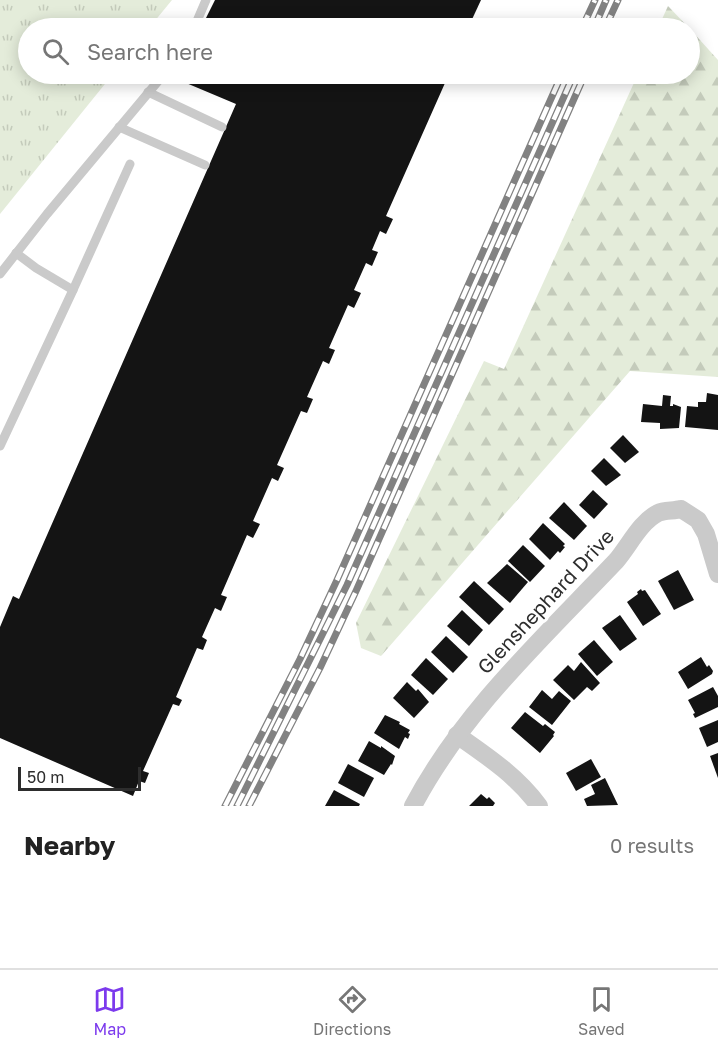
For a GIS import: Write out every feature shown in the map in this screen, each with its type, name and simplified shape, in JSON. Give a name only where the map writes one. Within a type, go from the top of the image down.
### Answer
[{"type":"street","name":"Glenshephard Drive","points":[[413,806],[429,776],[483,702],[658,513],[681,509],[698,520],[706,534],[718,574]]},
{"type":"street","points":[[457,735],[513,777],[528,791],[539,806]]},
{"type":"lane","points":[[198,18],[206,0]]},
{"type":"lane","points":[[0,274],[156,84]]},
{"type":"lane","points":[[148,93],[222,127]]},
{"type":"lane","points":[[119,127],[205,165]]},
{"type":"lane","points":[[0,446],[130,164]]},
{"type":"lane","points":[[16,253],[73,290]]},
{"type":"green space","points":[[0,0],[172,0],[157,18],[18,18],[18,84],[105,84],[0,214]]},
{"type":"green space","points":[[668,6],[679,18],[663,18]]},
{"type":"green space","points":[[700,40],[718,60],[718,377],[630,371],[381,656],[361,648],[356,623],[484,361],[504,369],[633,84],[700,84]]},
{"type":"building","points":[[215,0],[481,0],[473,18],[206,18]]},
{"type":"building","points":[[188,84],[445,84],[386,216],[393,219],[386,234],[380,231],[372,250],[378,252],[372,266],[366,263],[354,290],[361,293],[354,308],[348,305],[329,348],[335,350],[329,364],[323,361],[307,397],[313,399],[307,413],[301,411],[277,465],[284,468],[278,481],[272,478],[253,521],[260,524],[253,538],[247,535],[221,595],[227,597],[221,611],[215,608],[202,637],[207,640],[203,650],[197,648],[176,697],[182,700],[179,706],[173,704],[143,771],[149,773],[145,783],[139,781],[133,796],[0,738],[0,627],[13,596],[19,599],[236,104]]},
{"type":"building","points":[[707,393],[718,395],[718,430],[685,427],[687,406],[698,407],[698,402],[706,402]]},
{"type":"building","points":[[663,395],[671,396],[670,406],[673,404],[681,407],[679,428],[660,429],[660,423],[641,422],[643,404],[662,406]]},
{"type":"building","points":[[623,435],[639,452],[625,463],[610,448]]},
{"type":"building","points":[[604,458],[621,475],[606,486],[591,471]]},
{"type":"building","points":[[593,490],[608,504],[594,519],[579,505]]},
{"type":"building","points":[[564,502],[587,526],[574,540],[549,518]]},
{"type":"building","points":[[543,523],[565,544],[560,553],[558,551],[550,560],[529,539]]},
{"type":"building","points":[[523,545],[545,566],[530,582],[508,561]]},
{"type":"building","points":[[507,564],[528,582],[510,603],[487,583]]},
{"type":"building","points":[[678,570],[694,600],[674,610],[658,581]]},
{"type":"building","points":[[474,581],[504,609],[489,625],[459,597]]},
{"type":"building","points":[[641,589],[645,590],[661,614],[643,626],[627,602]]},
{"type":"building","points":[[462,610],[483,630],[469,646],[447,626]]},
{"type":"building","points":[[620,615],[637,639],[620,651],[602,628]]},
{"type":"building","points":[[446,636],[468,657],[453,673],[431,652]]},
{"type":"building","points":[[594,640],[613,662],[597,676],[578,654]]},
{"type":"building","points":[[701,657],[707,667],[709,665],[713,671],[712,674],[688,689],[678,672]]},
{"type":"building","points":[[426,658],[448,679],[433,695],[411,675]]},
{"type":"building","points":[[581,662],[600,683],[592,691],[587,687],[574,700],[553,680],[568,665],[574,671]]},
{"type":"building","points":[[407,682],[416,691],[418,689],[429,702],[414,718],[393,698]]},
{"type":"building","points":[[713,687],[718,696],[718,707],[695,718],[693,714],[695,713],[688,700]]},
{"type":"building","points":[[542,690],[552,699],[559,691],[571,701],[552,725],[529,707]]},
{"type":"building","points":[[525,712],[555,732],[540,753],[511,728]]},
{"type":"building","points":[[385,715],[410,730],[408,739],[405,737],[399,749],[374,733]]},
{"type":"building","points":[[718,720],[718,742],[707,747],[699,728]]},
{"type":"building","points":[[369,741],[395,756],[392,765],[384,775],[358,761]]},
{"type":"building","points":[[718,753],[718,778],[710,756]]},
{"type":"building","points":[[591,759],[601,777],[576,791],[566,773]]},
{"type":"building","points":[[348,764],[374,778],[364,797],[338,783]]},
{"type":"building","points":[[605,778],[618,805],[587,806],[584,799],[595,794],[591,785]]},
{"type":"building","points":[[334,790],[360,804],[359,806],[325,806]]},
{"type":"building","points":[[481,794],[487,799],[489,797],[495,803],[493,806],[469,806]]},
{"type":"railway","points":[[587,18],[595,0]]},
{"type":"railway","points":[[598,18],[606,0]]},
{"type":"railway","points":[[610,18],[618,0]]},
{"type":"railway","points":[[225,806],[300,659],[337,580],[558,84]]},
{"type":"railway","points":[[237,806],[347,585],[570,84]]},
{"type":"railway","points":[[249,806],[320,668],[356,591],[581,84]]}]
